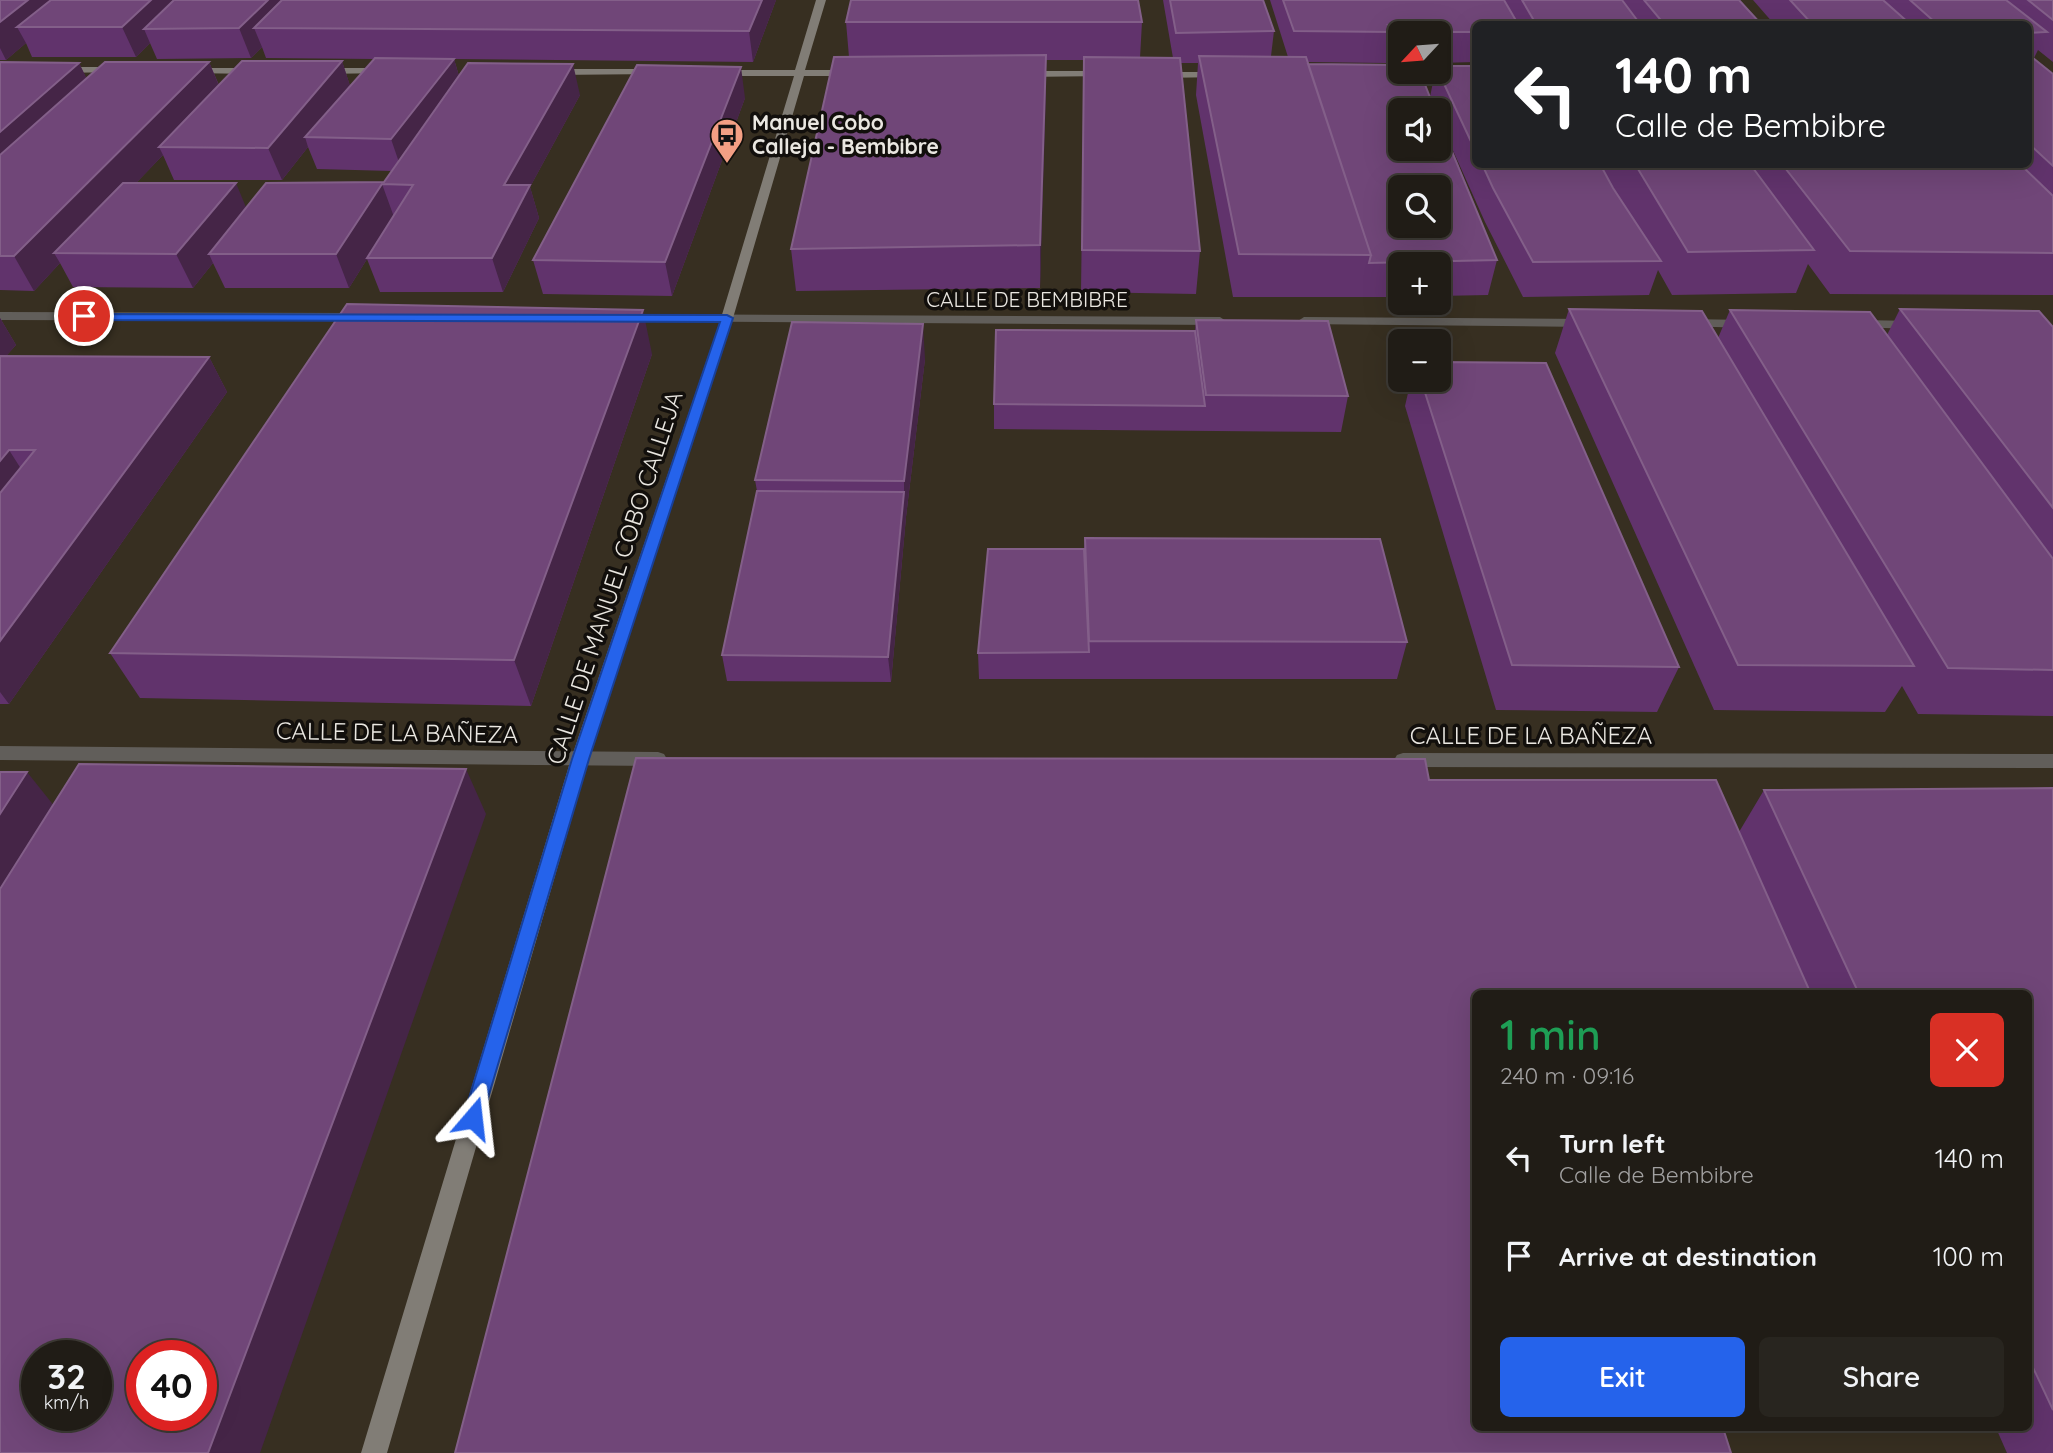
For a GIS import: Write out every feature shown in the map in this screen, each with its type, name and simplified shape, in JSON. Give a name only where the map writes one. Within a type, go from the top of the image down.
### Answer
[{"type":"street","name":"CALLE DE MANUEL COBO CALLEJA","points":[[374,1453],[580,759],[727,318],[821,0]]},
{"type":"street","points":[[42,70],[126,70]]},
{"type":"street","points":[[182,71],[266,71]]},
{"type":"street","points":[[308,71],[392,71]]},
{"type":"street","points":[[546,72],[672,72]]},
{"type":"street","points":[[700,72],[871,73]]},
{"type":"street","points":[[1008,74],[1118,74]]},
{"type":"street","points":[[1145,75],[1228,75]]},
{"type":"street","points":[[1451,76],[1472,76]]},
{"type":"street","points":[[0,316],[377,317]]},
{"type":"street","name":"CALLE DE BEMBIBRE","points":[[615,318],[1234,321]]},
{"type":"street","points":[[1290,321],[1609,323]]},
{"type":"street","points":[[1678,323],[1762,324]]},
{"type":"street","points":[[1845,324],[1928,325]]},
{"type":"street","name":"CALLE DE LA BAÑEZA","points":[[0,753],[682,759]]},
{"type":"street","name":"CALLE DE LA BAÑEZA","points":[[1388,760],[2053,761]]},
{"type":"shaded area","points":[[0,0],[2053,0],[2053,1453],[0,1453]]},
{"type":"building","points":[[0,0],[28,0],[0,22]]},
{"type":"building","points":[[51,0],[151,0],[122,27],[17,27]]},
{"type":"building","points":[[174,0],[268,0],[239,28],[144,29]]},
{"type":"building","points":[[282,0],[762,0],[749,31],[254,28]]},
{"type":"building","points":[[851,0],[1138,0],[1142,22],[846,22]]},
{"type":"building","points":[[1170,0],[1263,0],[1274,31],[1176,33]]},
{"type":"building","points":[[1283,0],[1504,0],[1516,21],[1472,21],[1472,32],[1451,32],[1451,21],[1388,21],[1388,32],[1294,31]]},
{"type":"building","points":[[1522,0],[1622,0],[1638,21],[1534,21]]},
{"type":"building","points":[[1644,0],[1739,0],[1758,21],[1662,21]]},
{"type":"building","points":[[1790,0],[1883,0],[1907,21],[1809,21]]},
{"type":"building","points":[[1910,0],[2006,0],[2047,32],[2032,33],[2032,21],[1934,21]]},
{"type":"building","points":[[2028,0],[2053,0],[2053,20]]},
{"type":"building","points":[[1046,55],[1040,245],[791,249],[834,57]]},
{"type":"building","points":[[1199,56],[1306,57],[1371,255],[1239,254]]},
{"type":"building","points":[[1084,57],[1180,58],[1200,251],[1082,250]]},
{"type":"building","points":[[375,58],[454,59],[391,139],[305,137]]},
{"type":"building","points":[[2032,58],[2053,74],[2053,166],[2032,147]]},
{"type":"building","points":[[242,61],[342,61],[268,148],[159,147]]},
{"type":"building","points":[[0,62],[79,63],[0,132]]},
{"type":"building","points":[[105,62],[209,62],[14,256],[0,256],[0,155]]},
{"type":"building","points":[[468,63],[573,64],[504,185],[530,185],[492,258],[367,258],[413,185],[382,184],[336,254],[209,254],[266,183],[384,182]]},
{"type":"building","points":[[1308,64],[1388,65],[1388,84],[1425,84],[1430,98],[1388,98],[1388,161],[1451,161],[1451,149],[1497,260],[1451,261],[1451,252],[1388,252],[1388,263],[1369,263],[1371,255]]},
{"type":"building","points":[[637,65],[741,67],[665,262],[533,260]]},
{"type":"building","points":[[1451,66],[1472,66],[1472,144],[1451,98],[1444,84],[1451,84]]},
{"type":"building","points":[[1484,168],[1602,168],[1661,261],[1533,262]]},
{"type":"building","points":[[1637,168],[1753,168],[1814,250],[1688,252]]},
{"type":"building","points":[[1785,168],[2024,168],[2053,196],[2053,253],[1850,251]]},
{"type":"building","points":[[123,183],[236,183],[176,254],[54,253]]},
{"type":"building","points":[[347,304],[643,310],[514,660],[110,653]]},
{"type":"building","points":[[1569,309],[1702,311],[1914,666],[1738,665]]},
{"type":"building","points":[[1900,309],[2039,311],[2053,327],[2053,508]]},
{"type":"building","points":[[1730,310],[1870,312],[2053,559],[2053,670],[1948,668]]},
{"type":"building","points":[[1196,320],[1328,321],[1348,396],[1206,395]]},
{"type":"building","points":[[792,322],[923,324],[904,481],[755,480]]},
{"type":"building","points":[[996,330],[1195,331],[1205,406],[994,404]]},
{"type":"building","points":[[0,356],[209,357],[0,641],[0,493],[35,450],[9,450],[0,461]]},
{"type":"building","points":[[1451,362],[1546,363],[1679,667],[1512,665],[1425,392],[1451,392]]},
{"type":"building","points":[[757,491],[904,492],[888,657],[722,655]]},
{"type":"building","points":[[1085,538],[1380,539],[1407,642],[1089,641]]},
{"type":"building","points":[[988,549],[1084,549],[1089,652],[978,653]]},
{"type":"building","points":[[636,758],[1425,759],[1429,780],[1716,780],[1809,990],[1472,990],[1472,1431],[1724,1431],[1731,1453],[455,1453]]},
{"type":"building","points":[[79,764],[466,769],[217,1429],[217,1340],[126,1340],[126,1431],[216,1431],[208,1453],[0,1453],[0,889]]},
{"type":"building","points":[[0,772],[27,772],[0,814]]},
{"type":"building","points":[[2053,788],[2053,1410],[2032,1365],[2032,990],[1857,990],[1764,790]]},
{"type":"place","name":"Manuel Cobo Calleja - Bembibre","points":[[727,165]]},
{"type":"route","points":[[84,316],[727,318],[580,759],[473,1118]]}]
